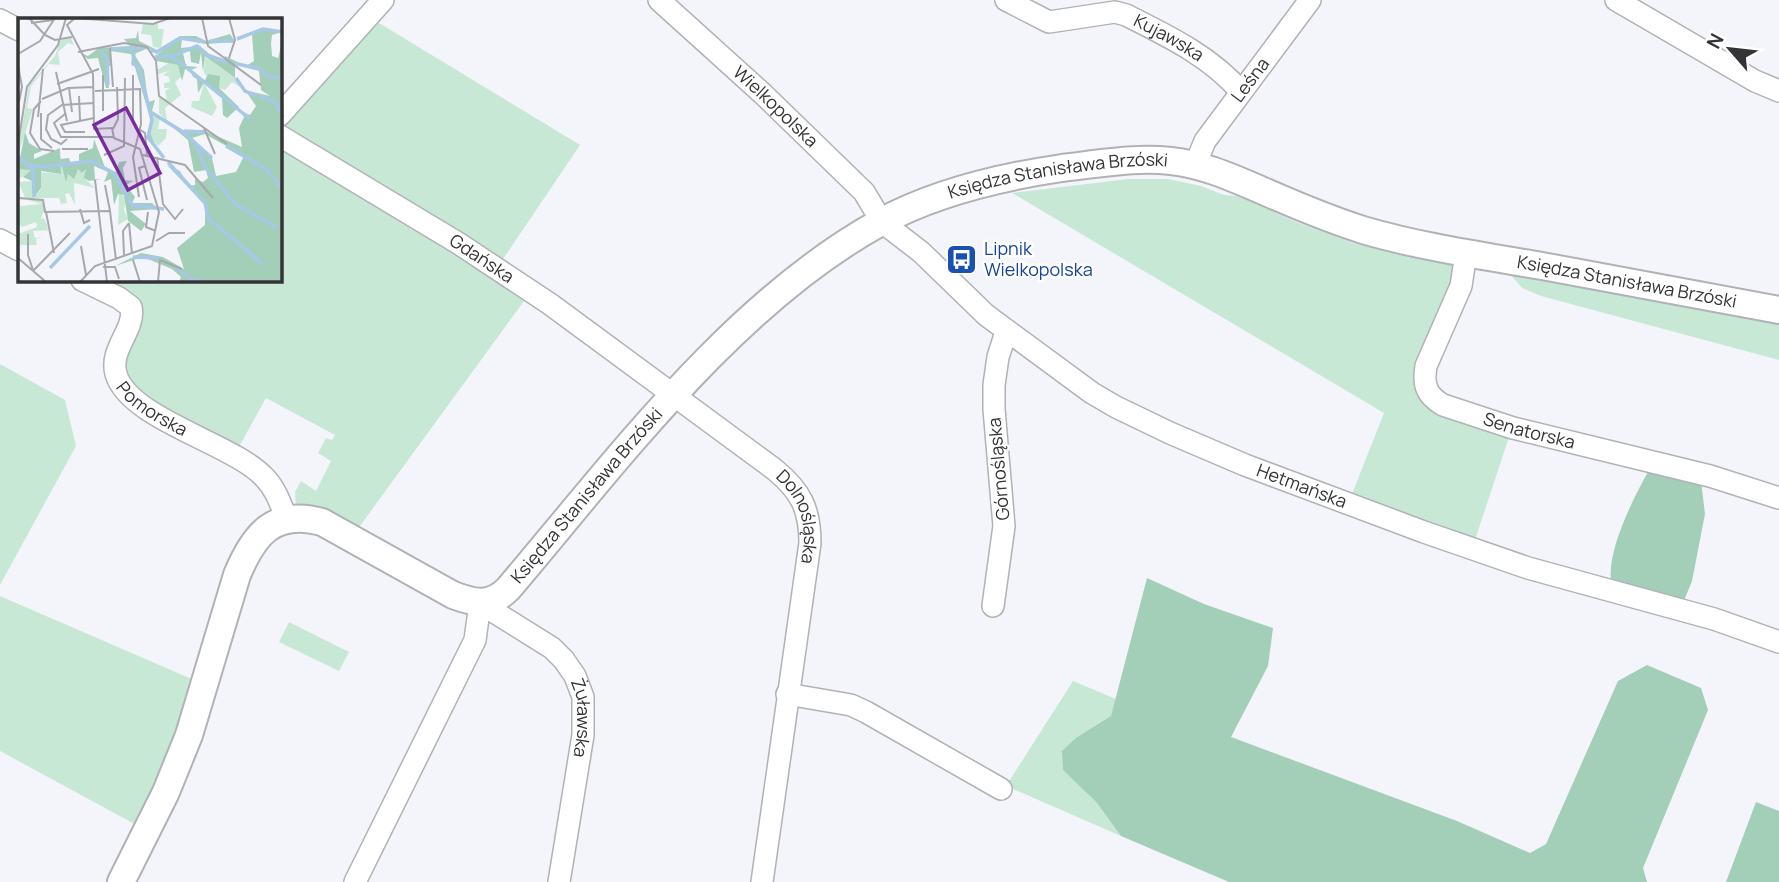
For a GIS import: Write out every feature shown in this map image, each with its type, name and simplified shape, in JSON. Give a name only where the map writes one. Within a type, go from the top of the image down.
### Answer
[{"type":"street","name":"Wielkopolska","points":[[659,0],[864,192],[881,222]]},
{"type":"street","name":"Kujawska","points":[[1006,0],[1049,22],[1115,12],[1126,15],[1212,64],[1228,76],[1241,92]]},
{"type":"street","name":"Leśna","points":[[1195,165],[1205,141],[1310,0]]},
{"type":"street","points":[[1616,0],[1779,92]]},
{"type":"street","points":[[282,113],[371,4]]},
{"type":"street","points":[[0,20],[18,29]]},
{"type":"street","name":"Gdańska","points":[[282,137],[458,243],[538,296],[673,395]]},
{"type":"street","name":"Księdza Stanisława Brzóski","points":[[480,603],[495,600],[508,589],[673,395],[794,281],[837,249],[881,222],[916,206],[953,193],[1043,171],[1139,160],[1174,161],[1195,165],[1366,231],[1466,253],[1779,310]]},
{"type":"street","name":"Hetmańska","points":[[881,222],[921,252],[1006,332],[1092,393],[1170,433],[1245,465],[1528,568],[1714,619],[1779,642]]},
{"type":"street","points":[[0,240],[18,249]]},
{"type":"street","name":"Senatorska","points":[[1466,253],[1461,286],[1426,366],[1424,379],[1427,392],[1433,398],[1443,404],[1513,428],[1710,476],[1779,498]]},
{"type":"street","name":"Pomorska","points":[[86,282],[131,307],[131,321],[119,343],[116,361],[117,377],[125,390],[158,415],[254,468],[273,487],[287,520]]},
{"type":"street","name":"Górnośląska","points":[[993,606],[1004,526],[994,385],[998,357],[1006,332]]},
{"type":"street","name":"Dolnośląska","points":[[673,395],[791,483],[807,513],[810,543],[762,882]]},
{"type":"street","points":[[121,882],[166,792],[189,735],[229,600],[247,552],[263,531],[298,518],[322,522],[453,595],[480,603],[475,640],[355,882]]},
{"type":"street","name":"Żuławska","points":[[480,603],[552,648],[575,676],[583,697],[583,735],[559,882]]},
{"type":"street","points":[[787,694],[851,705],[1001,789]]},
{"type":"green space","points":[[374,20],[580,145],[499,265],[286,131],[284,122]]},
{"type":"green space","points":[[282,145],[527,297],[357,530],[296,508],[295,492],[301,481],[316,491],[331,461],[318,453],[326,438],[332,440],[335,435],[266,398],[235,450],[144,396],[123,372],[136,322],[116,291],[115,282],[282,282]]},
{"type":"green space","points":[[1128,179],[1168,179],[1201,186],[1224,195],[1239,196],[1296,222],[1353,243],[1459,266],[1418,380],[1510,434],[1474,543],[1350,499],[1384,413],[1012,193]]},
{"type":"green space","points":[[1511,275],[1779,323],[1779,360],[1541,296],[1522,288]]},
{"type":"green space","points":[[0,364],[65,400],[76,446],[0,585]]},
{"type":"green space","points":[[1649,470],[1701,481],[1705,514],[1692,581],[1683,603],[1612,585],[1612,558],[1616,543]]},
{"type":"green space","points":[[1147,578],[1204,604],[1273,628],[1268,666],[1231,737],[1457,821],[1530,853],[1546,844],[1618,681],[1647,665],[1701,688],[1708,710],[1643,868],[1647,882],[1229,882],[1121,836],[1097,803],[1063,770],[1062,751],[1077,737],[1111,716]]},
{"type":"green space","points":[[0,596],[194,680],[184,720],[140,827],[0,751]]},
{"type":"green space","points":[[289,622],[349,652],[339,671],[279,642]]},
{"type":"green space","points":[[1073,681],[1116,699],[1111,716],[1077,737],[1063,770],[1097,803],[1121,836],[1006,786]]},
{"type":"green space","points":[[1756,802],[1779,811],[1779,882],[1726,882]]},
{"type":"place","name":"Lipnik Wielkopolska","points":[[961,259]]}]
